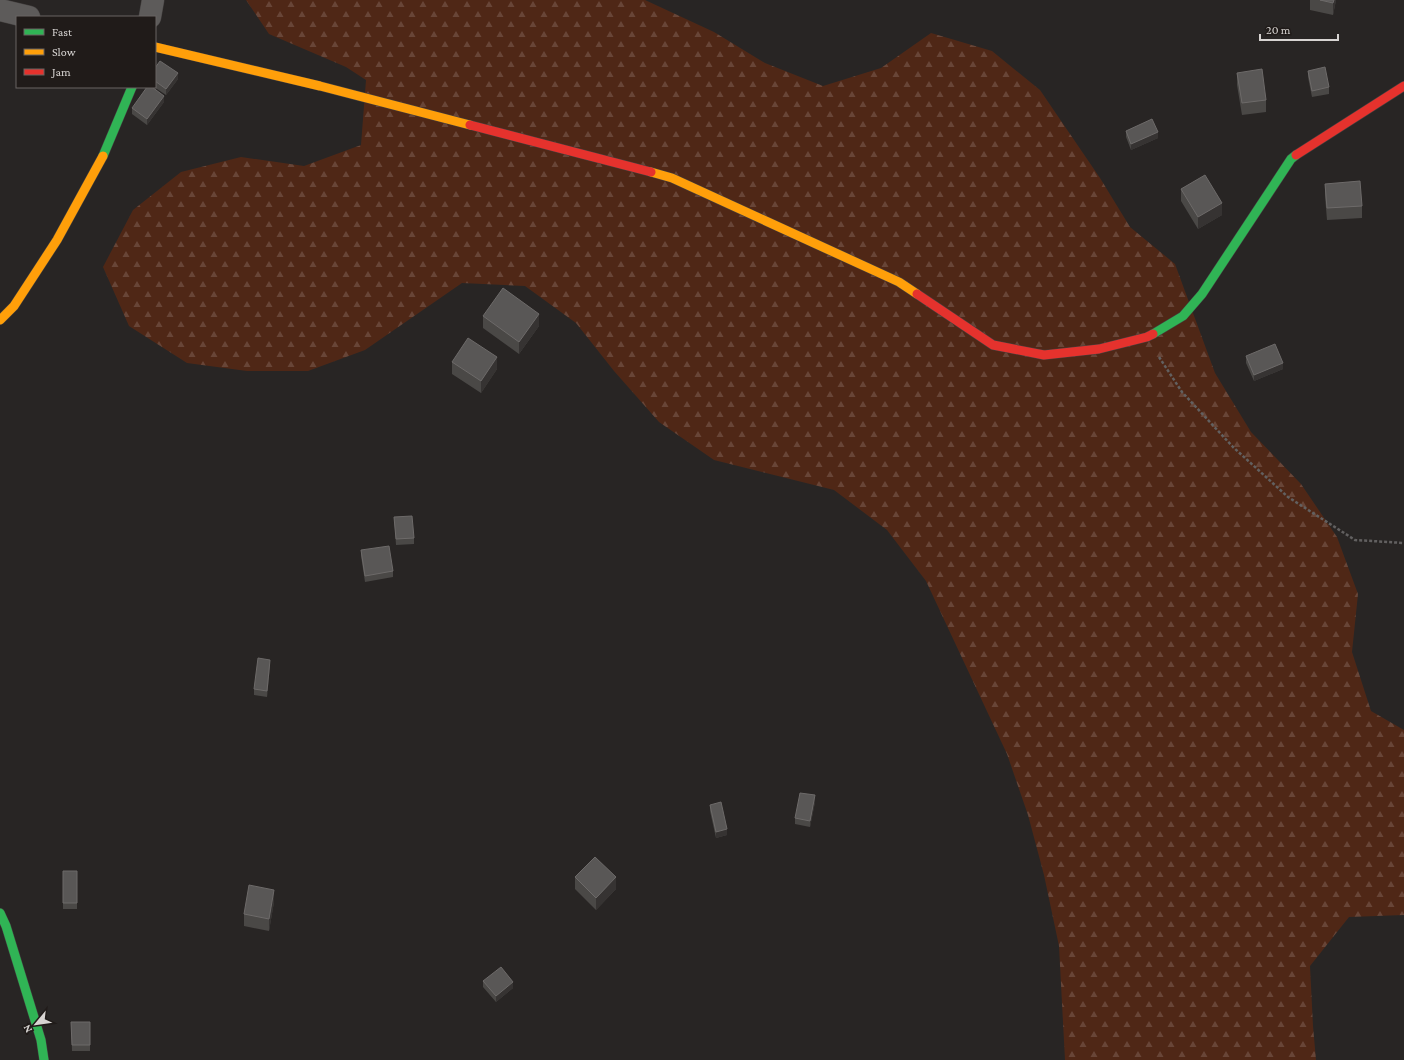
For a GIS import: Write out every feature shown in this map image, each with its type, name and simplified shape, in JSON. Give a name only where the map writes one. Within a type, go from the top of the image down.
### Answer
[{"type":"street","points":[[150,16],[153,0]]},
{"type":"street","points":[[0,10],[25,16]]},
{"type":"street","points":[[156,47],[320,86],[672,178],[899,282],[993,345],[1044,355],[1099,349],[1146,337],[1184,316],[1202,294],[1291,159],[1301,151],[1404,86]]},
{"type":"street","points":[[0,320],[14,306],[57,240],[105,152],[132,88]]},
{"type":"street","points":[[0,914],[6,926],[41,1040],[44,1060]]},
{"type":"path","points":[[1146,337],[1182,392],[1233,448],[1288,497],[1355,540],[1404,543]]},
{"type":"green space","points":[[246,0],[645,0],[714,32],[765,63],[823,86],[881,68],[931,33],[992,51],[1040,90],[1100,178],[1130,227],[1175,264],[1215,373],[1251,432],[1301,484],[1337,537],[1358,594],[1352,652],[1371,711],[1404,730],[1404,915],[1349,917],[1310,966],[1316,1060],[1065,1060],[1059,946],[1044,875],[1028,815],[1007,754],[926,581],[887,530],[834,490],[714,460],[659,422],[614,371],[576,323],[525,286],[462,283],[365,350],[308,371],[247,371],[187,363],[129,326],[103,267],[133,210],[181,172],[241,157],[304,166],[361,145],[366,80],[346,67],[269,34]]},
{"type":"building","points":[[1320,0],[1334,0],[1333,3]]},
{"type":"building","points":[[160,61],[178,73],[166,89],[156,82],[156,67]]},
{"type":"building","points":[[1325,67],[1329,87],[1312,91],[1308,71]]},
{"type":"building","points":[[1262,69],[1266,100],[1242,103],[1237,73]]},
{"type":"building","points":[[146,88],[153,88],[164,96],[147,119],[132,108]]},
{"type":"building","points":[[1152,119],[1158,132],[1131,144],[1126,131]]},
{"type":"building","points":[[1205,175],[1222,203],[1198,217],[1181,189]]},
{"type":"building","points":[[1360,181],[1362,206],[1327,208],[1325,184]]},
{"type":"building","points":[[503,288],[539,314],[519,342],[483,316]]},
{"type":"building","points":[[468,338],[497,357],[481,381],[452,362]]},
{"type":"building","points":[[1275,344],[1283,363],[1254,375],[1246,356]]},
{"type":"building","points":[[412,516],[414,538],[396,539],[394,517]]},
{"type":"building","points":[[389,546],[393,571],[365,576],[361,550]]},
{"type":"building","points":[[258,658],[270,660],[267,691],[254,689]]},
{"type":"building","points":[[800,793],[815,795],[810,821],[795,818]]},
{"type":"building","points":[[721,802],[727,829],[716,832],[710,805]]},
{"type":"building","points":[[595,857],[616,877],[596,898],[575,877]]},
{"type":"building","points":[[63,871],[77,871],[77,903],[63,903]]},
{"type":"building","points":[[249,885],[274,890],[269,919],[244,914]]},
{"type":"building","points":[[501,967],[513,982],[496,996],[483,981]]},
{"type":"building","points":[[71,1022],[90,1022],[90,1045],[72,1045]]},
{"type":"traffic: fast","points":[[103,156],[132,88]]},
{"type":"traffic: fast","points":[[1153,334],[1183,316],[1202,294],[1291,159],[1296,155]]},
{"type":"traffic: fast","points":[[0,913],[6,926],[41,1040],[44,1060]]},
{"type":"traffic: slow","points":[[156,47],[320,86],[470,125]]},
{"type":"traffic: slow","points":[[0,320],[14,306],[57,240],[103,156]]},
{"type":"traffic: slow","points":[[651,172],[672,178],[899,282],[917,294]]},
{"type":"traffic: jam","points":[[1296,155],[1404,86]]},
{"type":"traffic: jam","points":[[470,125],[651,172]]},
{"type":"traffic: jam","points":[[917,294],[993,345],[1044,355],[1099,349],[1147,337],[1153,334]]}]
